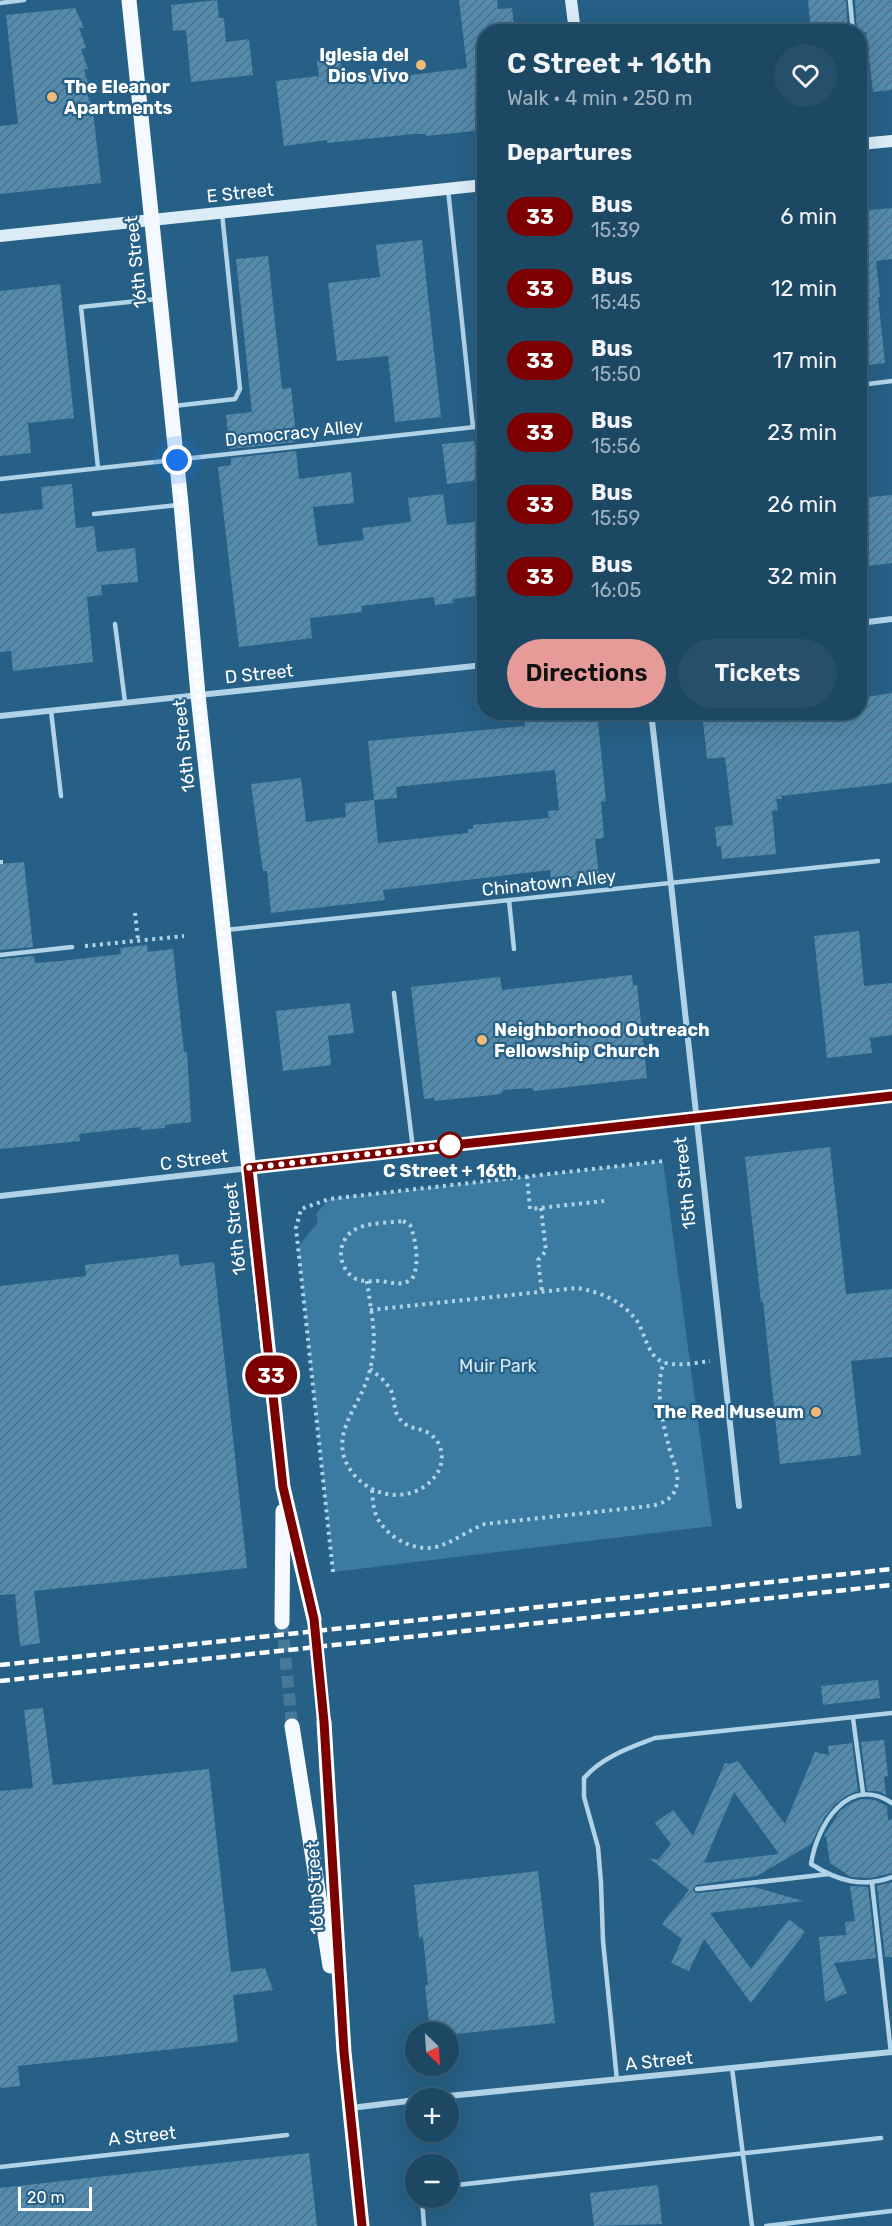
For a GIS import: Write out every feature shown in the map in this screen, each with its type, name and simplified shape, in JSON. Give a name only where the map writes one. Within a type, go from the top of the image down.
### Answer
[{"type":"main road","name":"16th Street","points":[[129,0],[177,460],[198,695],[283,1487],[282,1622]]},
{"type":"main road","name":"16th Street","points":[[283,1487],[314,1619]]},
{"type":"main road","name":"16th Street","points":[[324,1722],[344,2052],[362,2226]]},
{"type":"main road","name":"16th Street","points":[[292,1726],[344,2052]]},
{"type":"street","points":[[571,0],[574,24]]},
{"type":"street","points":[[867,143],[892,141]]},
{"type":"street","name":"E Street","points":[[0,236],[477,186]]},
{"type":"street","points":[[867,622],[892,619]]},
{"type":"street","name":"D Street","points":[[0,716],[477,666]]},
{"type":"street","name":"15th Street","points":[[652,720],[672,884],[739,1506]]},
{"type":"street","name":"C Street","points":[[0,1196],[892,1096]]},
{"type":"street","name":"A Street","points":[[459,2095],[891,2052]]},
{"type":"street","points":[[350,2108],[405,2101]]},
{"type":"lane","points":[[0,3],[24,0]]},
{"type":"lane","points":[[850,0],[852,24]]},
{"type":"lane","points":[[448,189],[473,427]]},
{"type":"lane","points":[[171,407],[235,399],[240,389],[222,213]]},
{"type":"lane","points":[[98,468],[81,307],[160,299]]},
{"type":"lane","points":[[867,384],[892,381]]},
{"type":"lane","name":"Democracy Alley","points":[[0,479],[477,427]]},
{"type":"lane","points":[[94,514],[181,504]]},
{"type":"lane","points":[[116,624],[125,702]]},
{"type":"lane","points":[[51,711],[61,796]]},
{"type":"lane","name":"Chinatown Alley","points":[[223,931],[878,861]]},
{"type":"lane","points":[[508,900],[514,949]]},
{"type":"lane","points":[[0,955],[72,947]]},
{"type":"lane","points":[[394,993],[413,1149]]},
{"type":"lane","points":[[617,2080],[603,1941],[602,1882],[598,1847],[584,1797],[584,1778],[603,1761],[655,1738],[892,1713]]},
{"type":"lane","points":[[853,1718],[863,1793]]},
{"type":"lane","points":[[892,1803],[863,1793],[848,1799],[829,1818],[816,1842],[812,1864],[849,1882],[872,1882],[892,1877]]},
{"type":"lane","points":[[697,1888],[829,1874]]},
{"type":"lane","points":[[872,1882],[891,2052]]},
{"type":"lane","points":[[732,2068],[752,2226]]},
{"type":"lane","name":"A Street","points":[[0,2167],[287,2135]]},
{"type":"lane","points":[[459,2185],[881,2138]]},
{"type":"lane","points":[[423,2208],[424,2226]]},
{"type":"lane","points":[[766,2226],[891,2211]]},
{"type":"path","points":[[135,913],[138,940]]},
{"type":"path","points":[[72,947],[184,936]]},
{"type":"path","points":[[333,1572],[296,1228],[301,1209],[329,1199],[663,1161]]},
{"type":"path","points":[[527,1176],[531,1209],[604,1201]]},
{"type":"path","points":[[541,1208],[546,1251],[538,1260],[542,1292]]},
{"type":"path","points":[[408,1222],[412,1231],[416,1262],[414,1276],[408,1282],[400,1284],[366,1281],[356,1278],[344,1266],[341,1254],[344,1240],[354,1230],[361,1227],[408,1222]]},
{"type":"path","points":[[366,1281],[373,1343],[370,1369],[360,1397],[345,1424],[342,1436],[343,1449],[352,1472],[372,1490],[391,1495],[418,1491],[430,1484],[438,1472],[441,1451],[434,1437],[411,1428],[399,1419],[395,1412],[391,1389],[370,1369]]},
{"type":"path","points":[[370,1310],[577,1288],[600,1293],[630,1312],[642,1329],[654,1356],[664,1362],[680,1364],[722,1360]]},
{"type":"path","points":[[372,1490],[376,1514],[385,1529],[405,1543],[428,1548],[445,1544],[485,1524],[664,1503],[675,1491],[678,1481],[667,1442],[662,1412],[660,1377],[664,1362]]},
{"type":"green space","name":"Muir Park","points":[[663,1161],[712,1526],[333,1572],[298,1247],[318,1222],[316,1214],[329,1199]]},
{"type":"building","points":[[217,0],[219,18],[224,18],[226,42],[249,39],[253,75],[191,82],[186,30],[173,31],[171,5]]},
{"type":"building","points":[[459,0],[497,0],[498,9],[512,8],[514,24],[477,24],[477,131],[426,136],[426,134],[413,134],[327,143],[327,140],[284,146],[276,81],[319,76],[317,61],[340,58],[343,78],[395,72],[396,77],[467,68]]},
{"type":"building","points":[[808,0],[846,0],[848,24],[810,24]]},
{"type":"building","points":[[855,0],[892,0],[892,90],[873,92],[867,24],[856,24]]},
{"type":"building","name":"The Eleanor Apartments","points":[[75,8],[84,28],[79,28],[86,48],[81,49],[88,69],[84,70],[90,89],[86,91],[93,110],[101,183],[0,194],[0,126],[18,124],[6,15]]},
{"type":"building","points":[[892,208],[892,259],[876,261],[885,363],[867,365],[867,210]]},
{"type":"building","points":[[422,240],[441,417],[395,422],[388,356],[337,361],[328,283],[380,277],[376,245]]},
{"type":"building","points":[[268,256],[282,389],[291,388],[295,442],[230,449],[226,415],[252,412],[236,259]]},
{"type":"building","points":[[60,284],[74,418],[28,423],[31,453],[0,456],[0,291]]},
{"type":"building","points":[[474,441],[477,480],[447,484],[442,444]]},
{"type":"building","points":[[296,451],[299,479],[351,472],[354,503],[313,507],[318,546],[364,540],[362,528],[411,522],[408,498],[443,494],[447,525],[475,522],[477,596],[453,599],[453,603],[435,605],[434,597],[361,606],[362,612],[310,618],[312,638],[239,647],[218,467],[231,465],[231,458]]},
{"type":"building","points":[[72,484],[76,528],[94,526],[97,552],[135,548],[138,582],[101,585],[102,595],[87,597],[93,662],[13,671],[11,651],[0,652],[0,514],[43,509],[41,487]]},
{"type":"building","points":[[892,495],[892,563],[867,566],[867,497]]},
{"type":"building","points":[[892,693],[892,783],[781,796],[782,799],[776,799],[778,810],[772,811],[776,854],[722,859],[721,846],[717,847],[715,827],[733,825],[725,757],[707,759],[703,720],[867,720],[867,697]]},
{"type":"building","points":[[524,720],[598,720],[606,801],[601,802],[604,838],[595,839],[599,877],[551,882],[550,870],[383,890],[385,900],[271,913],[267,871],[263,871],[251,784],[301,778],[306,822],[346,817],[345,803],[374,800],[368,741],[525,726]],"holes":[[[555,770],[559,810],[548,811],[549,818],[473,825],[473,829],[468,829],[468,833],[378,843],[374,800],[397,798],[396,787]]]},
{"type":"building","points":[[24,862],[33,947],[0,950],[0,864]]},
{"type":"building","points":[[859,931],[864,986],[892,983],[892,1035],[870,1038],[872,1053],[827,1058],[814,936]]},
{"type":"building","points":[[147,945],[148,952],[173,949],[184,1052],[187,1052],[191,1122],[165,1125],[165,1128],[141,1130],[141,1127],[79,1134],[80,1141],[0,1149],[0,959],[34,956],[35,963],[61,961],[121,954],[120,948]]},
{"type":"building","points":[[632,975],[633,985],[637,985],[647,1078],[534,1091],[532,1088],[504,1090],[501,1094],[435,1101],[434,1098],[424,1099],[411,987],[500,977],[502,990]]},
{"type":"building","points":[[350,1003],[354,1033],[328,1036],[331,1065],[283,1071],[276,1011]]},
{"type":"building","points":[[830,1147],[846,1294],[892,1289],[892,1357],[851,1361],[861,1455],[780,1464],[745,1157]]},
{"type":"building","points":[[178,1254],[180,1266],[214,1262],[247,1568],[34,1591],[40,1643],[20,1646],[15,1594],[0,1595],[0,1286],[86,1276],[85,1265]]},
{"type":"building","points":[[878,1680],[880,1698],[823,1705],[821,1686]]},
{"type":"building","points":[[43,1708],[53,1785],[209,1769],[231,1972],[265,1968],[273,1990],[233,1995],[238,2042],[18,2066],[20,2086],[0,2088],[0,1791],[33,1788],[24,1710]]},
{"type":"building","points":[[884,1740],[888,1776],[884,1777],[886,1795],[878,1791],[867,1791],[861,1742]]},
{"type":"building","points":[[852,1743],[858,1791],[834,1805],[824,1818],[811,1844],[757,1876],[696,1885],[693,1888],[694,1892],[698,1893],[754,1887],[803,1901],[710,1913],[751,1969],[789,1919],[805,1932],[751,2003],[704,1939],[689,1971],[671,1963],[682,1939],[662,1924],[689,1890],[649,1858],[658,1860],[671,1844],[655,1823],[673,1810],[693,1836],[725,1763],[738,1761],[785,1824],[815,1752],[829,1755],[828,1746]],"holes":[[[734,1792],[779,1854],[704,1863]]]},
{"type":"building","points":[[862,1799],[875,1800],[887,1806],[888,1820],[892,1819],[892,1873],[870,1878],[851,1877],[830,1863],[826,1836],[824,1836],[840,1811]]},
{"type":"building","points":[[538,1871],[555,2023],[459,2034],[459,2022],[429,2022],[423,1937],[419,1938],[414,1885]]},
{"type":"building","points":[[892,1882],[892,1957],[885,1957],[877,1886]]},
{"type":"building","points":[[850,1886],[868,1887],[876,1958],[834,1963],[847,1993],[825,2002],[819,1937],[846,1935],[845,1922],[855,1921]]},
{"type":"building","points":[[309,2153],[317,2226],[0,2226],[0,2188]]},
{"type":"building","points":[[658,2185],[662,2224],[594,2226],[590,2193]]},
{"type":"tunnel","points":[[314,1619],[324,1722]]},
{"type":"tunnel","points":[[282,1622],[292,1726]]},
{"type":"railway","points":[[0,1665],[892,1569]]},
{"type":"railway","points":[[0,1681],[892,1585]]},
{"type":"bus line","name":"33","points":[[362,2226],[344,2052],[324,1722],[314,1619],[283,1487],[248,1168],[892,1096]]},
{"type":"place","name":"Iglesia del Dios Vivo","points":[[421,65]]},
{"type":"place","name":"The Eleanor Apartments","points":[[52,97]]},
{"type":"place","name":"Neighborhood Outreach Fellowship Church","points":[[482,1040]]},
{"type":"place","name":"C Street + 16th","points":[[450,1145]]},
{"type":"place","name":"The Red Museum","points":[[816,1412]]},
{"type":"route","points":[[177,460],[198,695],[248,1168],[458,1144],[450,1145]]}]
